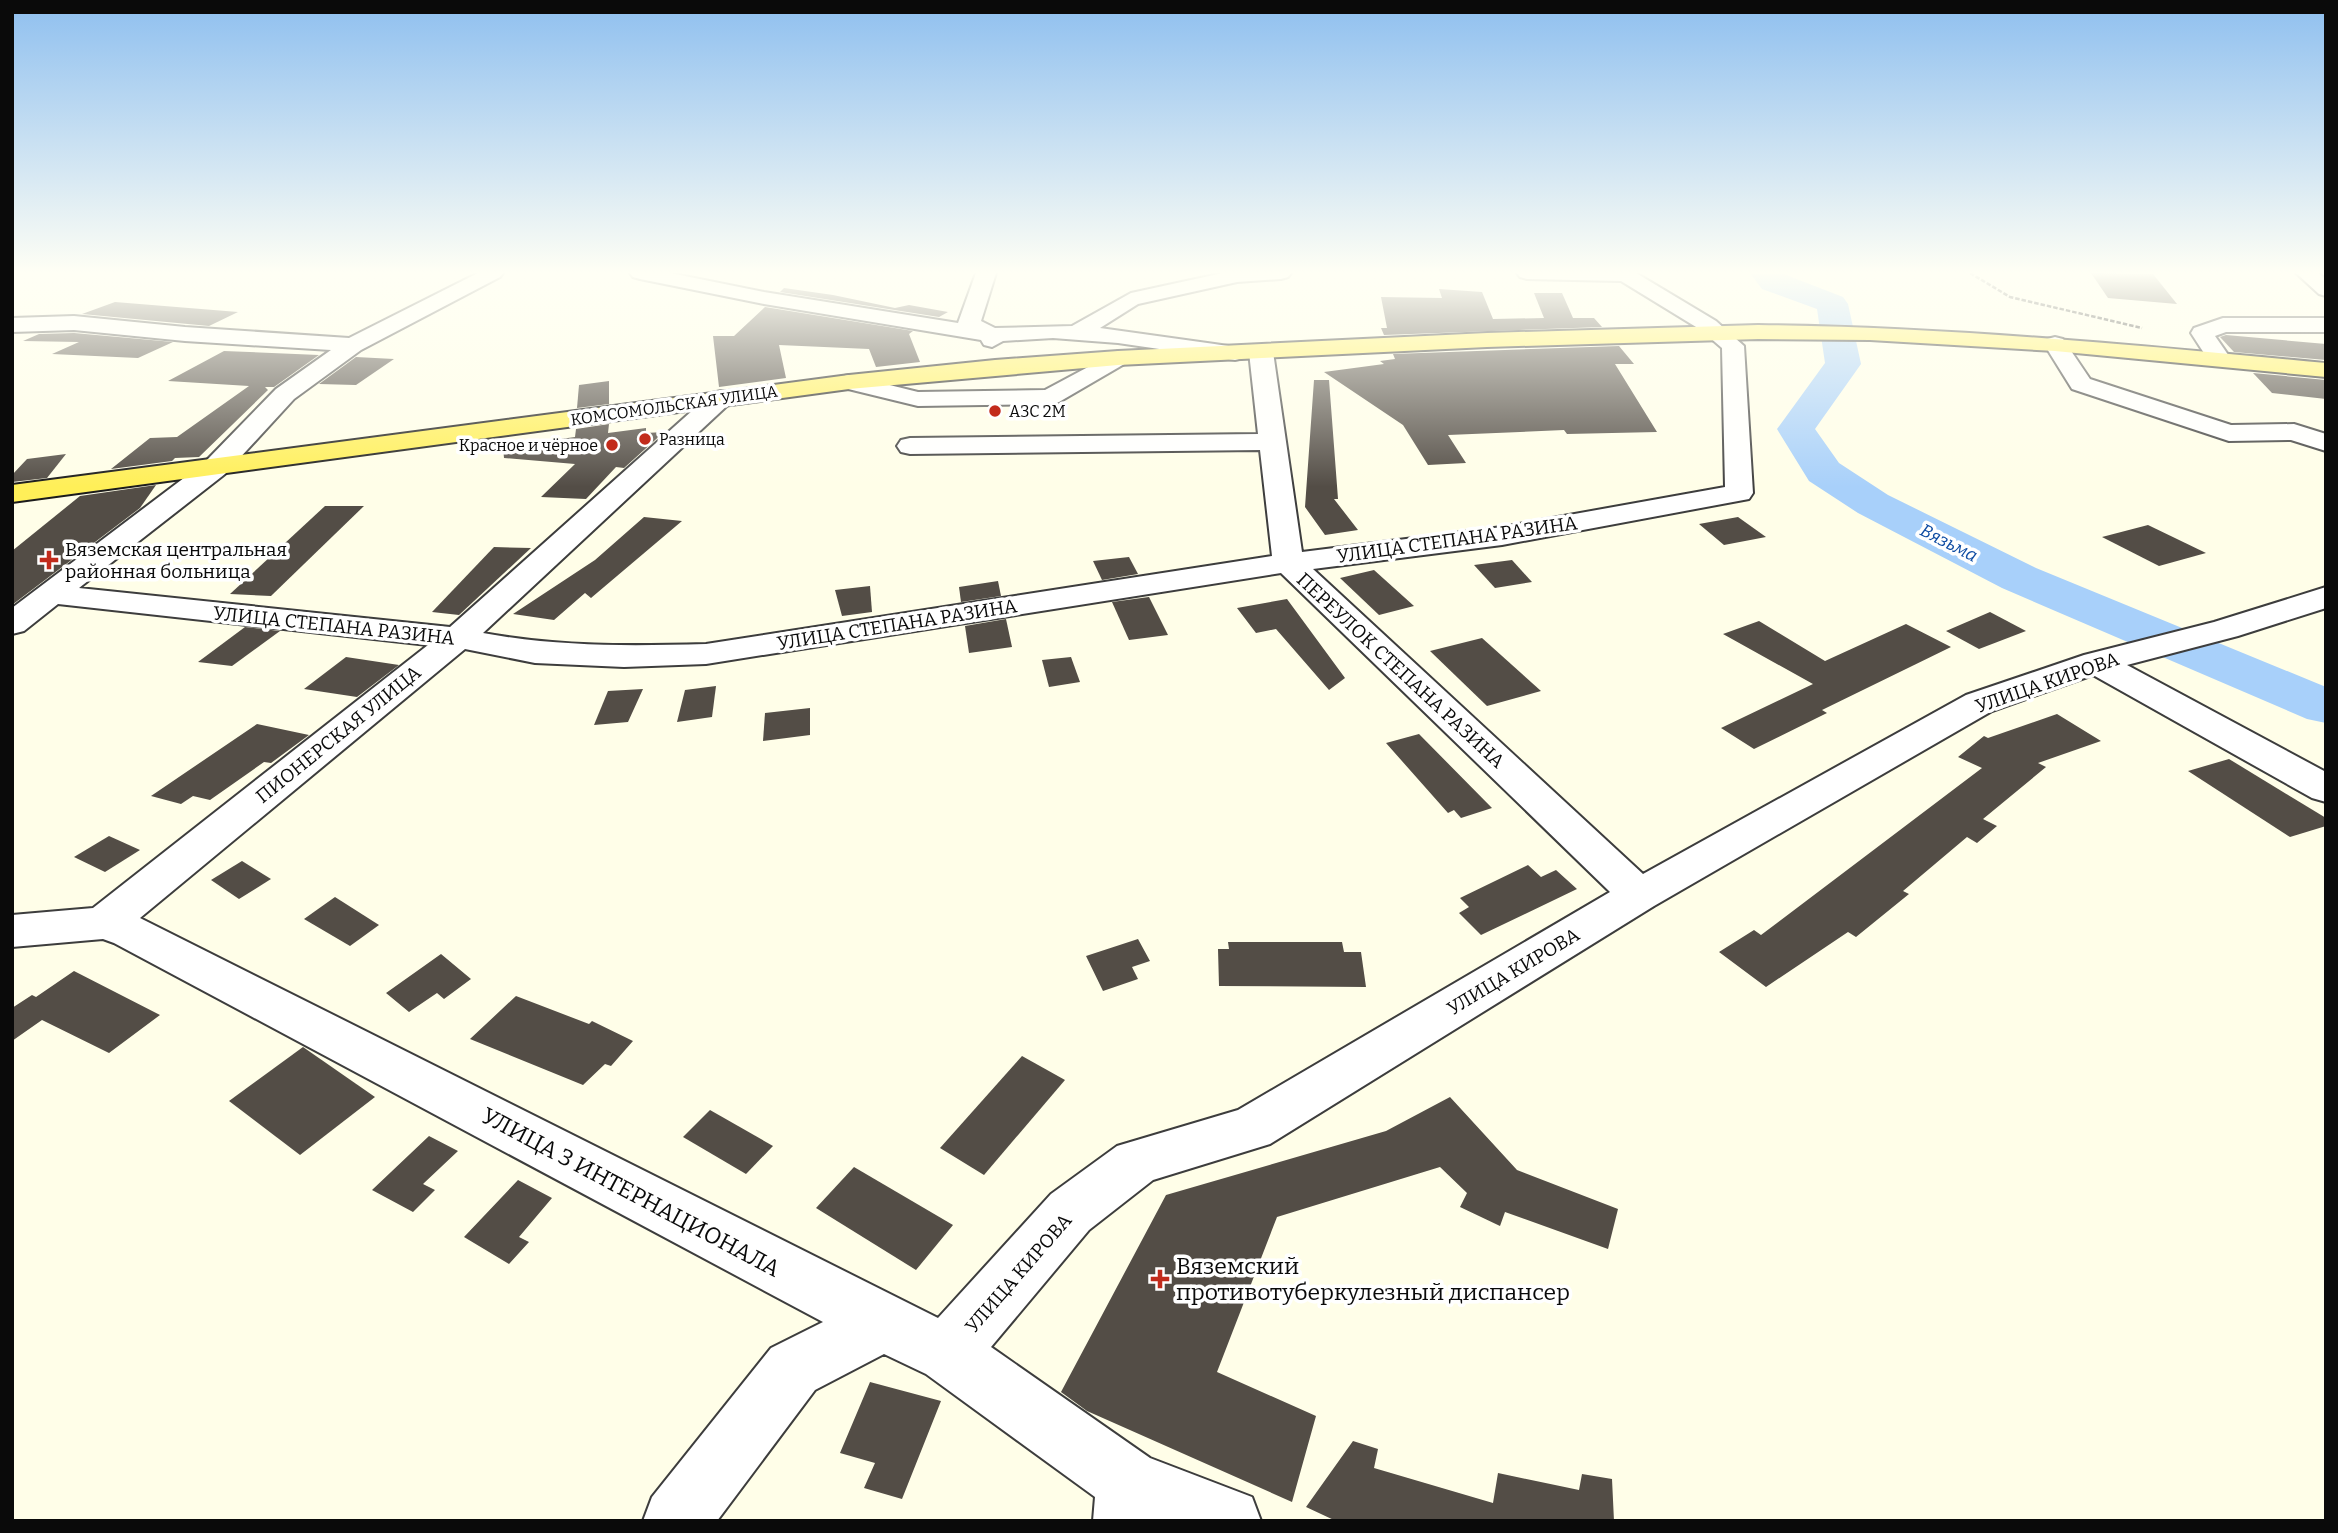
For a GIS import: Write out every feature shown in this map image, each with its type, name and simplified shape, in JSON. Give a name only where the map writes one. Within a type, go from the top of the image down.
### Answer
[{"type":"main road","name":"КОМСОМОЛЬСКАЯ УЛИЦА","points":[[12,494],[849,382],[1118,358],[1424,345]]},
{"type":"main road","points":[[2061,345],[2326,370]]},
{"type":"street","points":[[346,345],[353,345]]},
{"type":"street","points":[[26,609],[215,468],[285,394],[353,345]]},
{"type":"street","points":[[993,345],[995,367]]},
{"type":"street","points":[[1187,345],[1248,352]]},
{"type":"street","name":"УЛИЦА СТЕПАНА РАЗИНА","points":[[26,609],[458,638],[535,653],[624,657],[706,654],[1288,563],[1502,536],[1739,493],[1733,345]]},
{"type":"street","points":[[2055,345],[2081,384],[2229,433],[2294,432],[2326,443]]},
{"type":"street","points":[[2210,345],[2219,359]]},
{"type":"street","name":"ПЕРЕУЛОК СТЕПАНА РАЗИНА","points":[[1248,352],[1273,442],[1288,563],[1639,895]]},
{"type":"street","points":[[849,382],[918,399],[1050,397],[1118,358]]},
{"type":"street","name":"ПИОНЕРСКАЯ УЛИЦА","points":[[104,923],[458,638],[721,398]]},
{"type":"street","points":[[910,446],[1273,442]]},
{"type":"street","name":"УЛИЦА КИРОВА","points":[[947,1353],[1070,1212],[1136,1162],[1252,1128],[1639,895],[1979,703],[2112,658],[2226,629],[2326,597]]},
{"type":"street","points":[[2112,658],[2326,789]]},
{"type":"street","name":"УЛИЦА 3 ИНТЕРНАЦИОНАЛА","points":[[12,931],[104,923],[130,931],[883,1323],[947,1353],[1127,1502],[1228,1521]]},
{"type":"street","points":[[676,1521],[793,1369],[883,1323]]},
{"type":"building","points":[[73,345],[167,345],[138,358],[52,354]]},
{"type":"building","points":[[714,345],[913,345],[920,362],[876,367],[869,349],[779,345],[786,378],[719,387]]},
{"type":"building","points":[[2227,345],[2326,345],[2326,360],[2234,352]]},
{"type":"building","points":[[1619,346],[1634,364],[1615,364],[1657,432],[1567,434],[1564,430],[1448,435],[1466,463],[1428,465],[1403,425],[1324,372],[1384,364],[1380,361],[1395,359],[1393,354]]},
{"type":"building","points":[[224,351],[319,355],[274,387],[265,387],[268,390],[199,457],[175,458],[172,461],[111,469],[150,438],[177,437],[249,386],[168,381]]},
{"type":"building","points":[[356,357],[394,359],[356,385],[319,384]]},
{"type":"building","points":[[2253,373],[2326,380],[2326,399],[2272,393]]},
{"type":"building","points":[[1314,380],[1329,380],[1338,499],[1334,499],[1358,530],[1325,535],[1305,507]]},
{"type":"building","points":[[609,381],[609,404],[577,408],[579,385]]},
{"type":"building","points":[[609,424],[608,433],[646,428],[646,433],[664,432],[624,468],[616,467],[586,499],[541,497],[575,464],[504,458],[503,447],[575,437],[576,429]]},
{"type":"building","points":[[66,454],[47,478],[12,482],[12,475],[27,459]]},
{"type":"building","name":"Вяземская центральная районная больница","points":[[156,485],[140,508],[12,605],[12,551],[80,496]]},
{"type":"building","points":[[325,506],[364,506],[271,596],[230,594]]},
{"type":"building","points":[[644,517],[682,521],[591,598],[585,593],[554,620],[513,614],[595,560]]},
{"type":"building","points":[[1738,517],[1766,537],[1724,545],[1699,524]]},
{"type":"building","points":[[2148,525],[2206,553],[2159,566],[2102,537]]},
{"type":"building","points":[[494,547],[531,548],[459,615],[432,612]]},
{"type":"building","points":[[1129,557],[1138,574],[1102,580],[1093,561]]},
{"type":"building","points":[[1512,560],[1532,582],[1495,588],[1474,565]]},
{"type":"building","points":[[1374,570],[1414,606],[1379,615],[1340,578]]},
{"type":"building","points":[[998,581],[1001,596],[961,602],[959,587]]},
{"type":"building","points":[[870,586],[872,612],[842,616],[835,590]]},
{"type":"building","points":[[1149,597],[1168,635],[1129,640],[1112,602]]},
{"type":"building","points":[[1287,599],[1345,678],[1329,690],[1276,629],[1256,633],[1237,608]]},
{"type":"building","points":[[1990,612],[2026,631],[1979,649],[1946,631]]},
{"type":"building","points":[[1006,619],[1012,647],[969,653],[965,626]]},
{"type":"building","points":[[1759,621],[1825,661],[1906,624],[1951,647],[1822,710],[1827,713],[1754,749],[1721,728],[1813,684],[1723,634]]},
{"type":"building","points":[[245,627],[280,631],[232,666],[198,662]]},
{"type":"building","points":[[1482,638],[1541,691],[1487,706],[1430,651]]},
{"type":"building","points":[[346,657],[399,665],[357,697],[304,689]]},
{"type":"building","points":[[1071,657],[1080,682],[1049,687],[1042,660]]},
{"type":"building","points":[[716,686],[712,717],[677,722],[685,690]]},
{"type":"building","points":[[643,689],[628,722],[594,725],[608,691]]},
{"type":"building","points":[[810,708],[810,735],[763,741],[765,713]]},
{"type":"building","points":[[2057,714],[2101,741],[2038,763],[2046,767],[1983,819],[1997,826],[1977,843],[1967,837],[1903,891],[1909,894],[1856,937],[1848,932],[1766,987],[1719,952],[1754,930],[1761,935],[1982,768],[1958,757],[1984,736],[1988,738]]},
{"type":"building","points":[[257,724],[309,735],[271,763],[264,762],[210,800],[193,796],[181,804],[151,796]]},
{"type":"building","points":[[1419,734],[1492,808],[1461,818],[1454,810],[1448,813],[1386,743]]},
{"type":"building","points":[[2229,759],[2326,818],[2326,826],[2290,837],[2188,771]]},
{"type":"building","points":[[109,836],[140,850],[105,872],[74,857]]},
{"type":"building","points":[[242,861],[271,879],[239,899],[211,880]]},
{"type":"building","points":[[1528,865],[1541,877],[1556,870],[1577,889],[1481,935],[1459,913],[1469,907],[1460,898]]},
{"type":"building","points":[[335,897],[379,925],[350,946],[304,919]]},
{"type":"building","points":[[1138,939],[1150,961],[1132,967],[1138,979],[1103,991],[1086,956]]},
{"type":"building","points":[[1228,942],[1342,942],[1344,952],[1361,952],[1366,987],[1219,986],[1218,949],[1229,949]]},
{"type":"building","points":[[441,954],[471,979],[444,999],[437,993],[409,1012],[386,993]]},
{"type":"building","points":[[74,971],[160,1015],[109,1053],[42,1020],[12,1041],[12,1008],[32,995],[36,997]]},
{"type":"building","points":[[516,996],[589,1024],[592,1021],[633,1041],[611,1066],[605,1064],[583,1085],[470,1039]]},
{"type":"building","points":[[303,1047],[375,1097],[300,1155],[229,1101]]},
{"type":"building","points":[[1022,1056],[1065,1080],[984,1175],[940,1148]]},
{"type":"building","points":[[1450,1097],[1517,1170],[1618,1209],[1608,1249],[1505,1212],[1500,1226],[1460,1207],[1467,1193],[1440,1167],[1277,1217],[1217,1372],[1316,1416],[1292,1502],[1087,1411],[1061,1392],[1166,1195],[1386,1131]]},
{"type":"building","points":[[710,1110],[773,1146],[746,1174],[683,1137]]},
{"type":"building","points":[[429,1136],[458,1151],[423,1184],[435,1190],[413,1212],[372,1190]]},
{"type":"building","points":[[854,1167],[953,1225],[916,1270],[816,1208]]},
{"type":"building","points":[[518,1180],[552,1198],[519,1237],[529,1242],[509,1264],[464,1237]]},
{"type":"building","points":[[870,1382],[941,1401],[902,1499],[864,1488],[875,1463],[840,1453]]},
{"type":"building","points":[[1353,1441],[1378,1449],[1374,1468],[1493,1503],[1498,1473],[1579,1490],[1582,1474],[1612,1479],[1614,1521],[1336,1521],[1306,1507]]},
{"type":"waterway","name":"Вязьма","points":[[1839,345],[1843,364],[1796,429],[1824,472],[1873,504],[2019,578],[2326,707]]},
{"type":"place","name":"АЗС 2М","points":[[995,411]]},
{"type":"place","name":"Разница","points":[[645,439]]},
{"type":"place","name":"Красное и чёрное","points":[[612,445]]},
{"type":"place","name":"Вяземская центральная районная больница","points":[[49,560]]},
{"type":"place","name":"Вяземский противотуберкулезный диспансер","points":[[1160,1279]]}]
